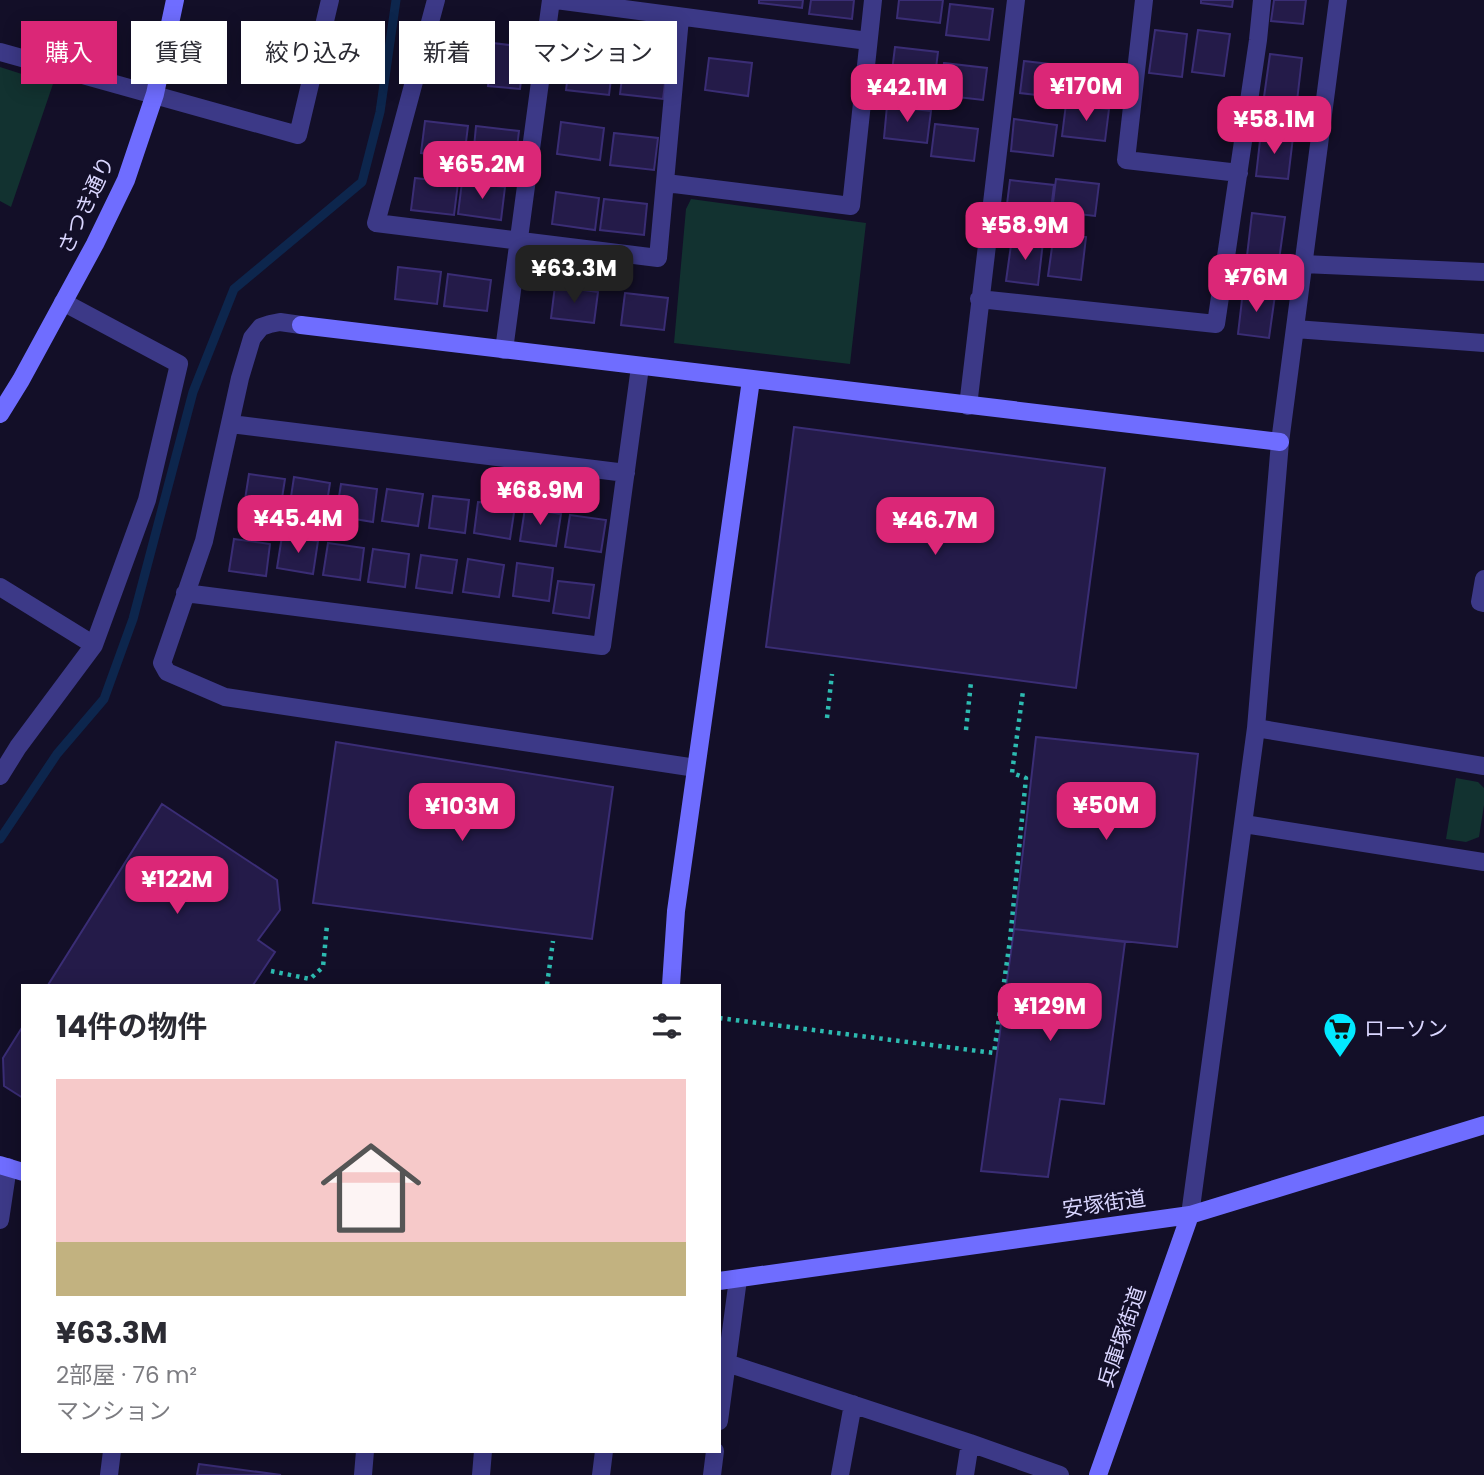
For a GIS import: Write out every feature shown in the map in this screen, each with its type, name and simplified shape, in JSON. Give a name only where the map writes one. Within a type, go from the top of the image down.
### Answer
[{"type":"street","name":"さつき通り","points":[[0,414],[63,302],[126,180],[155,94],[175,0]]},
{"type":"street","points":[[0,52],[298,135],[330,0]]},
{"type":"street","points":[[436,0],[376,223],[658,258],[680,18]]},
{"type":"street","points":[[504,350],[554,0],[868,41]]},
{"type":"street","points":[[666,183],[851,206],[873,0]]},
{"type":"street","points":[[968,406],[1016,0]]},
{"type":"street","points":[[1144,0],[1126,160],[1239,173]]},
{"type":"street","points":[[979,299],[1216,324],[1262,0]]},
{"type":"street","points":[[1190,1214],[1256,728],[1280,442],[1338,0]]},
{"type":"street","points":[[1303,264],[1484,272]]},
{"type":"street","points":[[0,776],[18,747],[94,645],[147,500],[179,364],[63,302]]},
{"type":"street","points":[[696,768],[225,697],[167,672],[162,663],[204,541],[240,378],[253,338],[261,327],[280,322],[301,324],[640,367],[1280,442]]},
{"type":"street","points":[[1295,329],[1484,343]]},
{"type":"street","points":[[186,593],[602,646],[640,367]]},
{"type":"street","points":[[671,984],[676,911],[751,380]]},
{"type":"street","points":[[230,424],[626,473]]},
{"type":"street","points":[[1484,579],[1480,602],[1484,603]]},
{"type":"street","points":[[0,587],[94,645]]},
{"type":"street","points":[[1256,728],[1484,766]]},
{"type":"street","points":[[1244,824],[1484,862]]},
{"type":"street","name":"安塚街道","points":[[721,1281],[1190,1214],[1484,1125]]},
{"type":"street","points":[[0,1220],[10,1168]]},
{"type":"street","name":"兵庫塚街道","points":[[1098,1475],[1190,1214]]},
{"type":"street","points":[[721,1406],[738,1279]]},
{"type":"street","points":[[727,1363],[1060,1475]]},
{"type":"street","points":[[840,1475],[853,1404]]},
{"type":"street","points":[[965,1475],[970,1443]]},
{"type":"street","points":[[108,1475],[112,1453]]},
{"type":"street","points":[[363,1475],[365,1453]]},
{"type":"street","points":[[481,1475],[483,1453]]},
{"type":"street","points":[[601,1475],[604,1453]]},
{"type":"street","points":[[712,1475],[715,1453]]},
{"type":"path","points":[[827,718],[832,674]]},
{"type":"path","points":[[966,730],[971,682]]},
{"type":"path","points":[[721,1018],[994,1052],[1010,940],[1026,778],[1012,773],[1023,691]]},
{"type":"path","points":[[271,971],[310,979],[323,967],[327,925]]},
{"type":"path","points":[[547,984],[553,941]]},
{"type":"green space","points":[[0,67],[21,74],[21,84],[53,84],[11,207],[0,201]]},
{"type":"green space","points":[[691,199],[866,223],[850,364],[674,343],[686,209]]},
{"type":"green space","points":[[1456,778],[1478,782],[1484,788],[1479,837],[1466,842],[1446,839]]},
{"type":"building","points":[[759,0],[803,0],[802,8],[759,3]]},
{"type":"building","points":[[811,0],[854,0],[852,19],[809,14]]},
{"type":"building","points":[[899,0],[943,0],[940,23],[897,18]]},
{"type":"building","points":[[1201,0],[1233,0],[1232,7],[1201,3]]},
{"type":"building","points":[[1274,0],[1306,0],[1303,24],[1271,21]]},
{"type":"building","points":[[950,4],[993,9],[989,40],[946,35]]},
{"type":"building","points":[[1155,30],[1187,34],[1182,77],[1149,73]]},
{"type":"building","points":[[1198,30],[1230,34],[1224,76],[1192,72]]},
{"type":"building","points":[[495,43],[509,45],[509,84],[521,84],[520,89],[488,86],[495,84]]},
{"type":"building","points":[[895,47],[938,52],[934,84],[891,79]]},
{"type":"building","points":[[1270,54],[1302,58],[1297,101],[1264,97]]},
{"type":"building","points":[[709,58],[752,63],[748,96],[705,90]]},
{"type":"building","points":[[1024,61],[1067,66],[1063,98],[1020,93]]},
{"type":"building","points":[[944,63],[987,68],[983,100],[940,95]]},
{"type":"building","points":[[567,84],[610,84],[609,95],[566,90]]},
{"type":"building","points":[[621,84],[665,84],[663,99],[620,94]]},
{"type":"building","points":[[1066,104],[1109,109],[1105,141],[1062,136]]},
{"type":"building","points":[[887,106],[931,111],[927,143],[884,138]]},
{"type":"building","points":[[1014,119],[1057,125],[1053,156],[1011,151]]},
{"type":"building","points":[[425,121],[468,126],[464,158],[421,153]]},
{"type":"building","points":[[561,122],[604,128],[600,160],[557,154]]},
{"type":"building","points":[[935,124],[978,129],[974,161],[931,156]]},
{"type":"building","points":[[476,126],[519,131],[515,163],[473,158]]},
{"type":"building","points":[[1261,132],[1293,137],[1288,179],[1256,176]]},
{"type":"building","points":[[614,133],[658,138],[654,170],[610,165]]},
{"type":"building","points":[[415,178],[458,183],[454,215],[411,210]]},
{"type":"building","points":[[1056,179],[1099,184],[1095,216],[1052,211]]},
{"type":"building","points":[[1010,180],[1054,185],[1050,217],[1006,212]]},
{"type":"building","points":[[462,182],[505,187],[501,220],[458,214]]},
{"type":"building","points":[[556,192],[599,198],[595,230],[552,224]]},
{"type":"building","points":[[604,199],[647,204],[644,235],[600,230]]},
{"type":"building","points":[[1252,213],[1285,217],[1279,260],[1247,256]]},
{"type":"building","points":[[1054,233],[1086,237],[1081,280],[1048,276]]},
{"type":"building","points":[[1012,238],[1043,242],[1038,285],[1006,281]]},
{"type":"building","points":[[398,267],[441,272],[437,304],[395,299]]},
{"type":"building","points":[[448,274],[491,280],[487,311],[444,306]]},
{"type":"building","points":[[555,286],[598,292],[594,323],[551,318]]},
{"type":"building","points":[[1243,291],[1275,295],[1269,338],[1238,334]]},
{"type":"building","points":[[625,293],[668,298],[664,330],[621,325]]},
{"type":"building","points":[[794,427],[1105,468],[1076,688],[766,647]]},
{"type":"building","points":[[249,474],[285,479],[280,511],[244,506]]},
{"type":"building","points":[[294,477],[330,483],[325,515],[289,510]]},
{"type":"building","points":[[341,484],[377,489],[373,522],[336,516]]},
{"type":"building","points":[[387,489],[423,494],[418,526],[382,521]]},
{"type":"building","points":[[433,496],[469,500],[465,533],[429,528]]},
{"type":"building","points":[[478,502],[515,506],[510,539],[474,533]]},
{"type":"building","points":[[525,508],[561,514],[556,546],[520,541]]},
{"type":"building","points":[[570,515],[606,520],[601,552],[565,547]]},
{"type":"building","points":[[282,536],[318,541],[313,574],[277,568]]},
{"type":"building","points":[[234,539],[270,544],[266,576],[229,571]]},
{"type":"building","points":[[328,543],[364,548],[360,580],[323,575]]},
{"type":"building","points":[[373,549],[409,554],[405,587],[368,582]]},
{"type":"building","points":[[421,555],[457,560],[452,593],[416,588]]},
{"type":"building","points":[[468,559],[504,565],[499,597],[463,592]]},
{"type":"building","points":[[517,563],[553,568],[549,601],[513,596]]},
{"type":"building","points":[[558,581],[594,585],[589,618],[553,613]]},
{"type":"building","points":[[1036,737],[1198,754],[1177,947],[1014,929]]},
{"type":"building","points":[[336,742],[613,787],[592,939],[313,903]]},
{"type":"building","points":[[162,804],[277,880],[280,910],[258,940],[275,952],[254,984],[49,984]]},
{"type":"building","points":[[1014,929],[1125,942],[1104,1104],[1060,1099],[1048,1177],[981,1171]]},
{"type":"building","points":[[21,1029],[21,1097],[4,1086],[3,1058]]},
{"type":"building","points":[[199,1464],[281,1475],[197,1475]]},
{"type":"waterway","points":[[0,839],[57,754],[104,699],[133,619],[193,392],[234,289],[362,182],[380,112],[396,0]]},
{"type":"place","name":"ローソン","points":[[1340,1059]]}]
